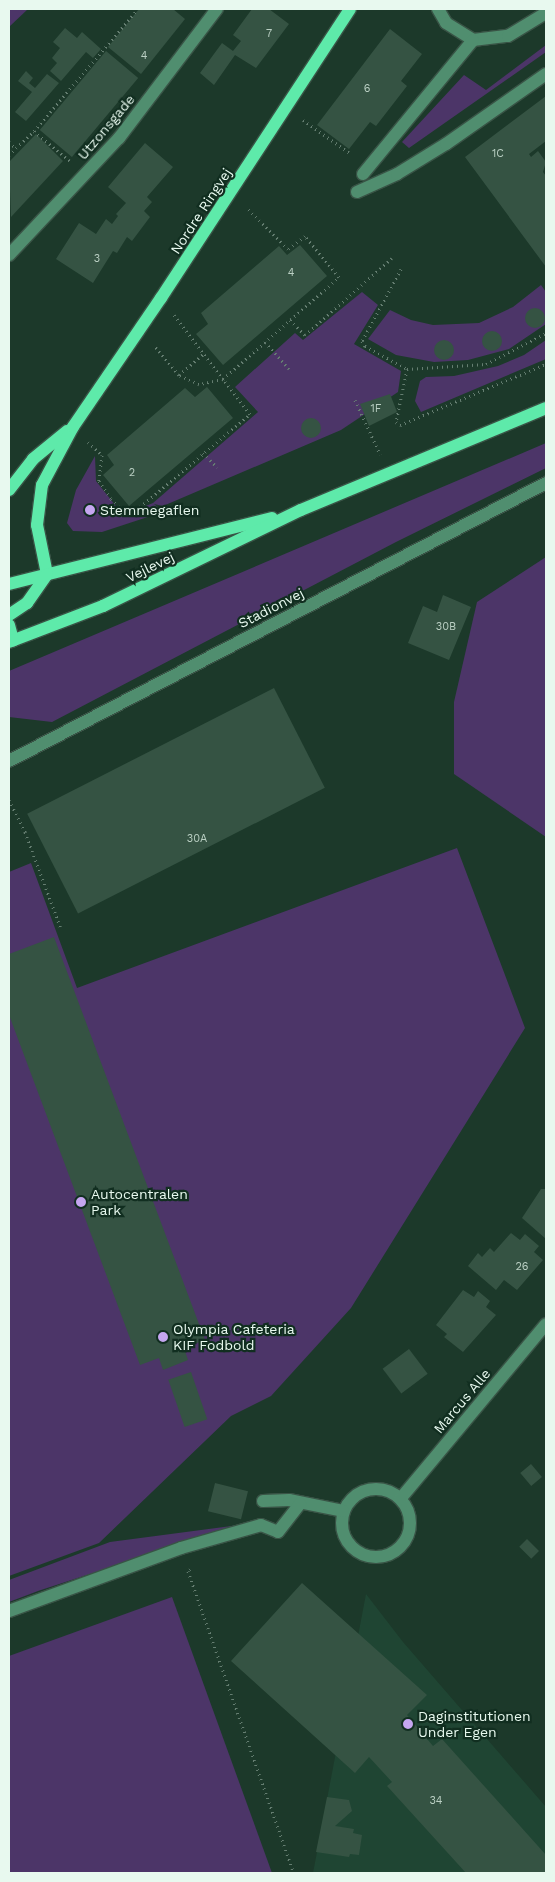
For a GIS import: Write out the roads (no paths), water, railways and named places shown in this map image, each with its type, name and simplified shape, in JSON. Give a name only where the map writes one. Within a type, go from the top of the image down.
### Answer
[{"type":"main road","name":"Nordre Ringvej","points":[[47,574],[38,526],[42,485],[73,426],[141,329],[350,9]]},
{"type":"main road","name":"Vejlevej","points":[[11,641],[103,606],[301,510],[390,475],[546,408]]},
{"type":"main road","name":"Nordre Ringvej","points":[[9,490],[32,459],[73,426]]},
{"type":"main road","name":"Vejlevej","points":[[9,584],[301,510]]},
{"type":"main road","points":[[9,615],[27,603],[47,574]]},
{"type":"main road","points":[[9,625],[11,641]]},
{"type":"street","name":"Utzonsgade","points":[[9,255],[120,138],[217,9]]},
{"type":"street","points":[[438,9],[446,23],[473,40],[508,36],[546,13]]},
{"type":"street","points":[[363,174],[473,40]]},
{"type":"street","points":[[357,192],[397,174],[446,144],[546,74]]},
{"type":"street","name":"Stadionvej","points":[[9,761],[546,483]]},
{"type":"street","name":"Marcus Alle","points":[[401,1498],[546,1324]]},
{"type":"street","points":[[368,1489],[386,1489],[401,1498],[410,1514],[410,1533],[400,1549],[384,1557],[366,1556],[350,1546],[342,1530],[343,1512],[353,1497],[368,1489]]},
{"type":"street","points":[[263,1501],[289,1500],[300,1504],[343,1512]]},
{"type":"street","points":[[9,1611],[199,1543],[261,1525],[278,1532],[300,1504]]},
{"type":"place","name":"Stemmegaflen","points":[[90,510]]},
{"type":"place","name":"Autocentralen Park","points":[[81,1202]]},
{"type":"place","name":"Olympia Cafeteria KIF Fodbold","points":[[163,1337]]},
{"type":"place","name":"Daginstitutionen Under Egen","points":[[408,1724]]}]
